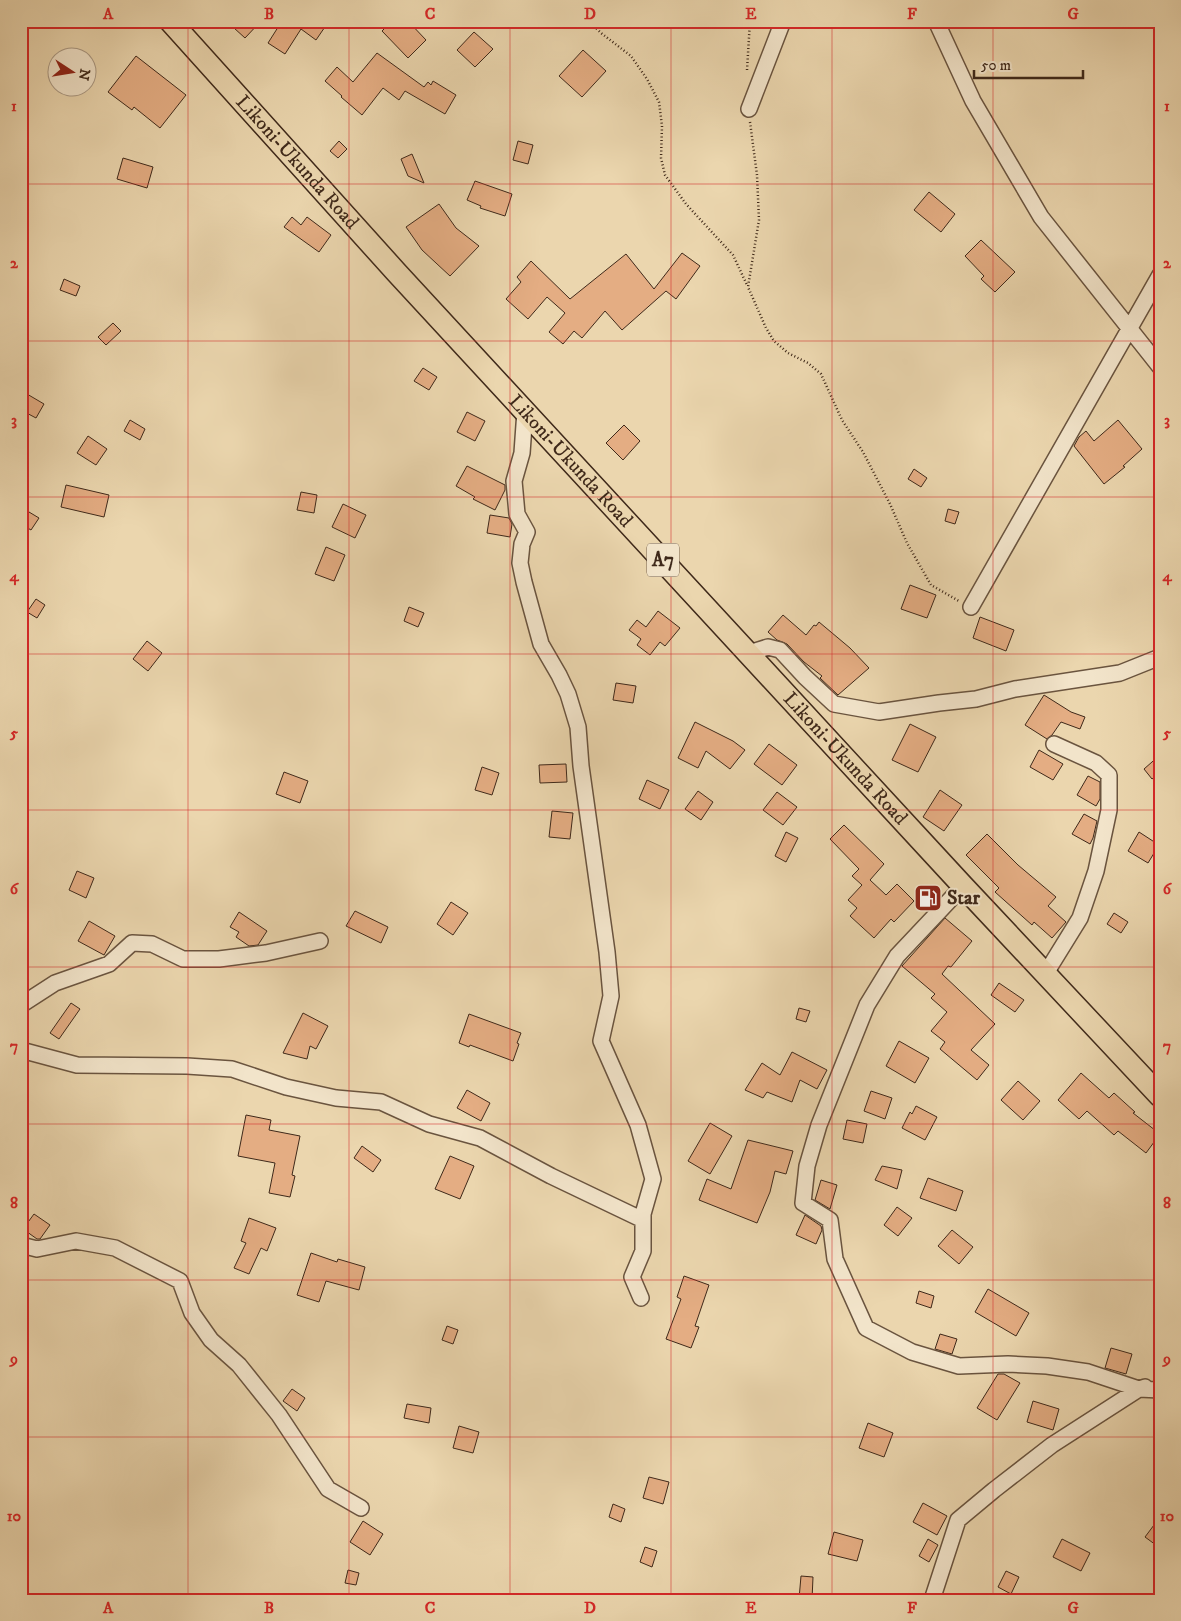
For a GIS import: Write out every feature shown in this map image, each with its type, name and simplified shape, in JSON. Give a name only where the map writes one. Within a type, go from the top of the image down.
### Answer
[{"type":"highway","name":"Likoni-Ukunda Road","points":[[170,21],[397,273],[963,886],[1160,1096]]},
{"type":"street","points":[[749,109],[783,21]]},
{"type":"street","points":[[936,21],[973,101],[1041,217],[1160,367]]},
{"type":"street","points":[[972,608],[1160,275]]},
{"type":"street","points":[[526,411],[522,453],[514,481],[517,514],[527,532],[522,544],[520,563],[541,644],[568,694],[578,727],[581,766],[604,927],[611,996],[601,1042],[638,1125],[654,1179],[643,1214],[643,1251],[632,1277],[641,1298]]},
{"type":"street","points":[[749,653],[768,647],[780,650],[834,704],[879,712],[939,703],[976,700],[1015,689],[1120,673],[1160,658]]},
{"type":"street","points":[[1046,973],[1080,918],[1096,871],[1108,810],[1109,776],[1096,763],[1054,744]]},
{"type":"street","points":[[963,886],[897,956],[867,1005],[819,1125],[807,1166],[803,1203],[830,1220],[835,1259],[866,1328],[912,1352],[959,1366],[1008,1364],[1047,1366],[1088,1372],[1138,1389],[1160,1390]]},
{"type":"street","points":[[21,1005],[55,983],[109,964],[132,943],[152,944],[183,959],[256,954],[320,941]]},
{"type":"street","points":[[21,1050],[77,1065],[178,1066],[232,1069],[295,1089],[336,1098],[381,1102],[429,1124],[480,1138],[551,1176],[643,1220]]},
{"type":"street","points":[[21,1245],[37,1250],[76,1241],[115,1248],[180,1281],[192,1313],[211,1340],[239,1365],[256,1386],[328,1489],[361,1508]]},
{"type":"street","points":[[932,1600],[958,1520],[1052,1445],[1138,1389],[1160,1383]]},
{"type":"path","points":[[588,21],[631,56],[647,79],[659,102],[662,126],[662,158],[665,175],[686,204],[733,255],[766,328],[774,341],[788,353],[808,363],[821,374],[842,420],[863,452],[890,504],[907,543],[931,585],[972,608]]},
{"type":"path","points":[[747,78],[750,21]]},
{"type":"path","points":[[748,287],[759,220],[757,175],[749,109]]},
{"type":"building","points":[[239,21],[261,21],[245,38],[234,28]]},
{"type":"building","points":[[282,21],[329,21],[316,40],[301,29],[285,54],[268,43]]},
{"type":"building","points":[[375,21],[408,21],[426,40],[408,58],[382,31],[385,28]]},
{"type":"building","points":[[474,32],[493,49],[475,67],[457,50]]},
{"type":"building","points":[[583,50],[606,71],[582,97],[559,76]]},
{"type":"building","points":[[377,53],[424,87],[428,82],[431,85],[433,81],[456,95],[445,114],[405,91],[399,100],[383,88],[362,115],[325,81],[337,67],[353,82]]},
{"type":"building","points":[[136,56],[186,95],[160,128],[134,107],[132,110],[108,92]]},
{"type":"building","points":[[339,141],[347,149],[338,158],[330,151]]},
{"type":"building","points":[[518,141],[533,145],[528,164],[513,160]]},
{"type":"building","points":[[412,154],[424,183],[408,176],[401,159]]},
{"type":"building","points":[[123,158],[153,167],[147,188],[117,179]]},
{"type":"building","points":[[475,181],[512,194],[505,216],[480,208],[481,206],[467,200]]},
{"type":"building","points":[[929,192],[955,214],[941,232],[914,210]]},
{"type":"building","points":[[439,204],[456,228],[479,246],[450,276],[422,250],[406,227]]},
{"type":"building","points":[[292,217],[301,225],[307,217],[331,235],[319,252],[284,227]]},
{"type":"building","points":[[981,240],[1015,272],[995,292],[981,279],[984,276],[965,256]]},
{"type":"building","points":[[682,253],[700,266],[676,299],[666,291],[622,330],[605,311],[582,338],[574,331],[563,344],[549,332],[565,313],[547,297],[528,319],[506,299],[521,282],[517,277],[531,261],[570,299],[626,254],[654,289]]},
{"type":"building","points":[[64,279],[80,286],[76,296],[60,290]]},
{"type":"building","points":[[113,323],[121,331],[106,345],[98,337]]},
{"type":"building","points":[[423,368],[437,377],[429,390],[414,381]]},
{"type":"building","points":[[27,394],[44,404],[36,418],[21,410],[21,404]]},
{"type":"building","points":[[467,412],[485,421],[475,441],[457,432]]},
{"type":"building","points":[[130,420],[145,429],[140,440],[124,431]]},
{"type":"building","points":[[1118,420],[1142,449],[1123,466],[1125,467],[1104,484],[1074,446],[1079,437],[1086,431],[1094,441]]},
{"type":"building","points":[[624,425],[640,441],[623,460],[606,443]]},
{"type":"building","points":[[88,436],[107,449],[96,465],[77,453]]},
{"type":"building","points":[[467,466],[505,485],[505,490],[495,510],[473,499],[475,497],[456,486]]},
{"type":"building","points":[[914,469],[927,478],[921,487],[908,479]]},
{"type":"building","points":[[66,485],[109,495],[104,517],[61,507]]},
{"type":"building","points":[[301,492],[317,495],[314,513],[297,510]]},
{"type":"building","points":[[343,504],[366,515],[355,538],[332,527]]},
{"type":"building","points":[[948,509],[959,512],[955,524],[945,521]]},
{"type":"building","points":[[29,512],[39,518],[31,530],[21,524]]},
{"type":"building","points":[[490,515],[509,518],[512,524],[510,537],[487,533]]},
{"type":"building","points":[[326,547],[345,555],[334,581],[315,574]]},
{"type":"building","points":[[910,585],[936,595],[927,618],[901,609]]},
{"type":"building","points":[[36,599],[45,605],[37,618],[27,612]]},
{"type":"building","points":[[409,607],[424,613],[418,627],[404,621]]},
{"type":"building","points":[[658,611],[680,628],[665,646],[660,642],[650,655],[637,645],[641,639],[629,630],[637,620],[646,627]]},
{"type":"building","points":[[783,615],[806,635],[819,622],[850,648],[869,668],[838,695],[820,678],[822,676],[804,662],[787,644],[777,640],[768,632]]},
{"type":"building","points":[[980,617],[1014,630],[1006,651],[973,638]]},
{"type":"building","points":[[147,641],[162,653],[148,671],[133,659]]},
{"type":"building","points":[[616,683],[636,686],[633,703],[613,700]]},
{"type":"building","points":[[1044,695],[1071,712],[1085,717],[1080,729],[1061,722],[1047,739],[1025,725]]},
{"type":"building","points":[[695,722],[733,741],[745,750],[730,769],[706,751],[698,768],[678,758]]},
{"type":"building","points":[[910,724],[936,737],[918,772],[892,760]]},
{"type":"building","points":[[769,744],[797,765],[782,785],[754,764]]},
{"type":"building","points":[[1039,750],[1063,764],[1053,780],[1030,767]]},
{"type":"building","points":[[1160,755],[1160,773],[1152,779],[1144,769]]},
{"type":"building","points":[[566,764],[567,782],[540,783],[539,765]]},
{"type":"building","points":[[482,767],[499,773],[492,795],[475,790]]},
{"type":"building","points":[[284,772],[308,781],[300,803],[276,794]]},
{"type":"building","points":[[1088,776],[1100,782],[1100,799],[1096,806],[1077,795]]},
{"type":"building","points":[[647,780],[669,790],[660,809],[639,799]]},
{"type":"building","points":[[940,790],[962,805],[944,831],[923,817]]},
{"type":"building","points":[[698,791],[713,802],[701,820],[685,809]]},
{"type":"building","points":[[777,792],[797,807],[783,825],[763,810]]},
{"type":"building","points":[[552,811],[573,813],[570,839],[549,837]]},
{"type":"building","points":[[1084,814],[1097,821],[1090,844],[1072,834]]},
{"type":"building","points":[[844,825],[884,864],[870,880],[886,895],[897,884],[914,901],[894,922],[891,919],[874,938],[850,916],[857,908],[848,900],[862,885],[852,876],[859,869],[830,839]]},
{"type":"building","points":[[786,832],[798,838],[786,862],[775,856]]},
{"type":"building","points":[[1139,832],[1159,845],[1148,863],[1128,851]]},
{"type":"building","points":[[987,834],[1018,865],[1056,897],[1048,906],[1066,922],[1052,938],[1034,922],[1032,925],[995,892],[999,888],[966,855]]},
{"type":"building","points":[[77,871],[94,878],[86,898],[69,890]]},
{"type":"building","points":[[451,902],[468,913],[453,935],[437,924]]},
{"type":"building","points":[[355,911],[388,927],[381,943],[346,926]]},
{"type":"building","points":[[239,912],[267,931],[258,945],[249,946],[236,937],[239,932],[230,927]]},
{"type":"building","points":[[1114,913],[1128,922],[1121,933],[1107,924]]},
{"type":"building","points":[[945,918],[972,941],[951,967],[948,966],[942,974],[995,1024],[971,1050],[989,1065],[977,1080],[940,1049],[945,1042],[931,1031],[947,1012],[931,998],[935,994],[902,966]]},
{"type":"building","points":[[89,921],[115,936],[104,955],[78,941]]},
{"type":"building","points":[[999,983],[1024,1000],[1015,1012],[991,995]]},
{"type":"building","points":[[71,1003],[80,1009],[59,1039],[50,1033]]},
{"type":"building","points":[[799,1008],[810,1011],[806,1022],[796,1019]]},
{"type":"building","points":[[303,1013],[328,1026],[316,1049],[310,1046],[307,1059],[283,1053]]},
{"type":"building","points":[[469,1014],[521,1033],[513,1061],[470,1045],[469,1047],[459,1043]]},
{"type":"building","points":[[899,1041],[929,1058],[915,1083],[886,1066]]},
{"type":"building","points":[[792,1052],[827,1070],[817,1089],[800,1080],[792,1102],[767,1092],[763,1098],[745,1090],[762,1063],[780,1075]]},
{"type":"building","points":[[1081,1073],[1109,1098],[1114,1093],[1135,1112],[1133,1113],[1160,1134],[1146,1153],[1118,1131],[1114,1135],[1087,1111],[1079,1119],[1058,1100]]},
{"type":"building","points":[[1018,1081],[1040,1101],[1023,1120],[1001,1100]]},
{"type":"building","points":[[467,1090],[490,1103],[481,1121],[457,1108]]},
{"type":"building","points":[[871,1091],[892,1098],[885,1119],[864,1111]]},
{"type":"building","points":[[916,1106],[937,1117],[925,1140],[902,1128],[910,1112],[912,1114]]},
{"type":"building","points":[[246,1115],[271,1120],[269,1130],[300,1136],[292,1175],[295,1176],[290,1197],[269,1193],[275,1163],[238,1156]]},
{"type":"building","points":[[847,1120],[867,1124],[863,1143],[843,1139]]},
{"type":"building","points":[[710,1123],[732,1136],[710,1174],[688,1161]]},
{"type":"building","points":[[748,1140],[793,1151],[786,1174],[775,1171],[770,1192],[757,1223],[699,1200],[707,1179],[731,1189]]},
{"type":"building","points":[[362,1146],[381,1160],[373,1172],[354,1158]]},
{"type":"building","points":[[450,1156],[474,1166],[460,1199],[435,1189]]},
{"type":"building","points":[[882,1166],[902,1170],[897,1189],[875,1180]]},
{"type":"building","points":[[928,1178],[963,1191],[956,1211],[920,1198]]},
{"type":"building","points":[[821,1180],[837,1185],[830,1209],[815,1200]]},
{"type":"building","points":[[897,1207],[912,1218],[898,1236],[884,1225]]},
{"type":"building","points":[[34,1214],[50,1225],[40,1239],[37,1239],[23,1229]]},
{"type":"building","points":[[805,1215],[821,1226],[822,1230],[816,1244],[796,1235]]},
{"type":"building","points":[[249,1218],[276,1228],[267,1251],[261,1248],[249,1274],[234,1268],[246,1243],[241,1241]]},
{"type":"building","points":[[952,1230],[973,1247],[959,1264],[938,1246]]},
{"type":"building","points":[[311,1253],[337,1262],[338,1259],[365,1267],[359,1290],[326,1281],[319,1302],[297,1295]]},
{"type":"building","points":[[684,1276],[709,1285],[695,1326],[699,1327],[691,1348],[666,1339],[681,1299],[677,1297]]},
{"type":"building","points":[[988,1289],[1029,1313],[1016,1336],[975,1312]]},
{"type":"building","points":[[919,1291],[934,1296],[931,1308],[916,1303]]},
{"type":"building","points":[[447,1326],[458,1330],[453,1344],[442,1340]]},
{"type":"building","points":[[940,1334],[957,1339],[952,1354],[935,1349]]},
{"type":"building","points":[[1111,1348],[1132,1354],[1126,1374],[1105,1368]]},
{"type":"building","points":[[998,1374],[1004,1374],[1020,1383],[997,1420],[977,1408]]},
{"type":"building","points":[[292,1389],[305,1398],[297,1411],[283,1401]]},
{"type":"building","points":[[1033,1401],[1059,1409],[1053,1430],[1027,1422]]},
{"type":"building","points":[[407,1404],[431,1408],[429,1423],[404,1418]]},
{"type":"building","points":[[868,1423],[893,1433],[884,1457],[859,1448]]},
{"type":"building","points":[[459,1426],[479,1432],[473,1453],[453,1448]]},
{"type":"building","points":[[649,1477],[669,1482],[663,1504],[643,1498]]},
{"type":"building","points":[[923,1503],[947,1516],[937,1535],[913,1522]]},
{"type":"building","points":[[613,1504],[625,1509],[621,1522],[609,1517]]},
{"type":"building","points":[[1160,1517],[1160,1548],[1145,1537]]},
{"type":"building","points":[[363,1521],[383,1534],[370,1555],[350,1542]]},
{"type":"building","points":[[834,1532],[863,1540],[857,1561],[828,1554]]},
{"type":"building","points":[[928,1539],[938,1545],[929,1562],[919,1556]]},
{"type":"building","points":[[1062,1539],[1090,1553],[1081,1571],[1053,1557]]},
{"type":"building","points":[[645,1547],[657,1551],[652,1567],[640,1562]]},
{"type":"building","points":[[348,1570],[359,1573],[356,1585],[345,1583]]},
{"type":"building","points":[[1006,1571],[1019,1577],[1011,1594],[998,1587]]},
{"type":"building","points":[[801,1576],[813,1577],[812,1600],[799,1599]]},
{"type":"place","name":"Star","points":[[928,898]]}]
